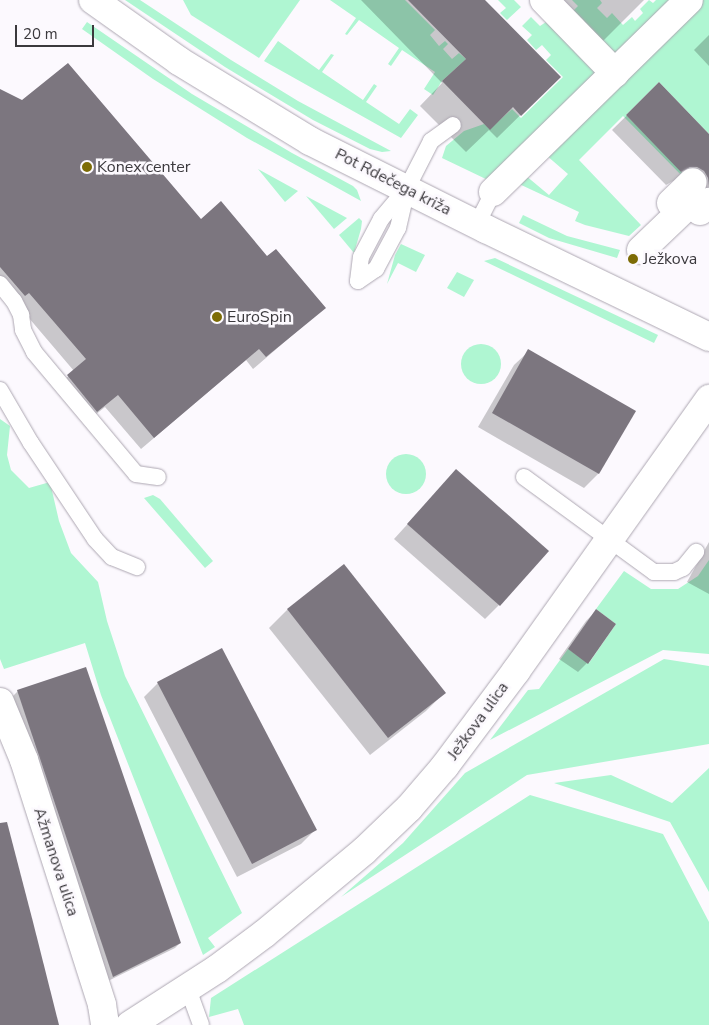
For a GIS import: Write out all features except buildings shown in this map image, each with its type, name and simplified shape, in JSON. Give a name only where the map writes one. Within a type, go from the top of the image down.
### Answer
[{"type":"street","name":"Pot Rdečega križa","points":[[93,0],[179,61],[310,141],[709,336]]},
{"type":"street","points":[[544,0],[615,72]]},
{"type":"street","points":[[493,192],[689,0]]},
{"type":"street","points":[[641,250],[693,196]]},
{"type":"street","name":"Ježkova ulica","points":[[130,1025],[188,989],[264,934],[364,851],[409,808],[445,766],[709,399]]},
{"type":"street","name":"Ažmanova ulica","points":[[0,702],[24,760],[102,1005],[105,1025]]},
{"type":"lane","points":[[407,188],[398,228],[376,269],[358,281],[361,257],[381,219],[407,188],[431,142],[452,125]]},
{"type":"lane","points":[[477,224],[493,192]]},
{"type":"lane","points":[[0,284],[14,300],[21,315],[23,330],[34,352],[136,474],[158,477]]},
{"type":"lane","points":[[0,390],[31,443],[95,539],[112,557],[137,568]]},
{"type":"lane","points":[[524,477],[609,539],[645,568],[665,574],[683,568],[696,552]]},
{"type":"lane","points":[[188,989],[201,1025]]},
{"type":"green space","points":[[125,0],[140,0],[231,60],[298,101],[391,151],[382,152],[370,149],[313,120],[225,67]]},
{"type":"green space","points":[[183,0],[300,0],[259,58],[191,15]]},
{"type":"green space","points":[[330,0],[405,0],[435,30],[430,35],[439,46],[445,41],[448,44],[443,49],[452,59],[459,53],[466,59],[442,81],[433,95],[424,89],[435,72],[402,50],[391,66],[388,64],[399,48],[359,20],[347,35],[345,34],[356,18]]},
{"type":"green space","points":[[498,0],[514,0],[521,7],[507,20],[500,13],[506,8]]},
{"type":"green space","points":[[572,0],[600,0],[602,3],[597,8],[607,18],[612,13],[623,25],[632,17],[635,21],[643,13],[640,9],[649,0],[653,3],[656,0],[675,0],[618,57],[573,11],[578,6]]},
{"type":"green space","points":[[703,0],[709,0],[709,134],[659,82],[626,115],[688,178],[686,180],[623,116],[579,160],[641,225],[629,236],[585,225],[575,221],[579,212],[517,183],[525,175],[549,195],[568,174],[546,155]]},
{"type":"green space","points":[[531,17],[540,26],[546,22],[598,76],[490,181],[442,158],[446,146],[464,131],[484,124],[490,129],[512,109],[521,118],[563,77],[546,60],[551,55],[542,45],[536,50],[527,40],[532,35],[522,26]]},
{"type":"green space","points":[[87,22],[192,94],[292,153],[353,186],[357,190],[361,201],[247,138],[153,79],[82,29]]},
{"type":"green space","points":[[278,41],[319,70],[331,54],[334,55],[322,72],[363,100],[374,84],[377,86],[366,102],[399,124],[410,109],[418,115],[401,138],[264,61]]},
{"type":"green space","points":[[258,169],[298,191],[285,202]]},
{"type":"green space","points":[[306,196],[347,218],[334,229]]},
{"type":"green space","points":[[523,215],[567,236],[620,250],[617,258],[549,238],[519,223]]},
{"type":"green space","points":[[359,218],[362,221],[361,229],[354,253],[339,235]]},
{"type":"green space","points":[[401,244],[425,255],[416,272],[398,263],[387,284],[395,255]]},
{"type":"green space","points":[[495,258],[658,335],[654,343],[484,261]]},
{"type":"green space","points":[[457,272],[474,280],[464,297],[447,288]]},
{"type":"green space","points":[[481,344],[495,350],[501,364],[495,378],[481,384],[467,378],[461,364],[467,350]]},
{"type":"green space","points":[[0,419],[10,426],[7,455],[11,470],[29,488],[50,482],[59,521],[71,553],[98,582],[107,621],[125,676],[242,913],[208,938],[215,947],[203,955],[101,695],[85,643],[4,669],[0,659]]},
{"type":"green space","points":[[406,454],[420,460],[426,474],[420,488],[406,494],[392,488],[386,474],[392,460]]},
{"type":"green space","points":[[153,495],[160,499],[213,561],[205,568],[144,498]]},
{"type":"green space","points":[[709,560],[709,654],[663,650],[490,740],[528,690],[539,689],[568,649],[589,663],[616,624],[596,609],[624,571],[651,589],[678,589],[698,576]]},
{"type":"green space","points":[[664,659],[709,666],[709,744],[527,775],[341,897],[403,843],[465,773]]},
{"type":"green space","points":[[709,768],[709,892],[670,822],[554,783],[611,775],[672,803]]},
{"type":"green space","points":[[530,795],[663,834],[709,922],[709,1025],[244,1025],[238,1009],[209,1017],[211,998]]},
{"type":"place","name":"Konex center","points":[[87,167]]},
{"type":"place","name":"Ježkova","points":[[633,259]]},
{"type":"place","name":"EuroSpin","points":[[217,317]]}]
